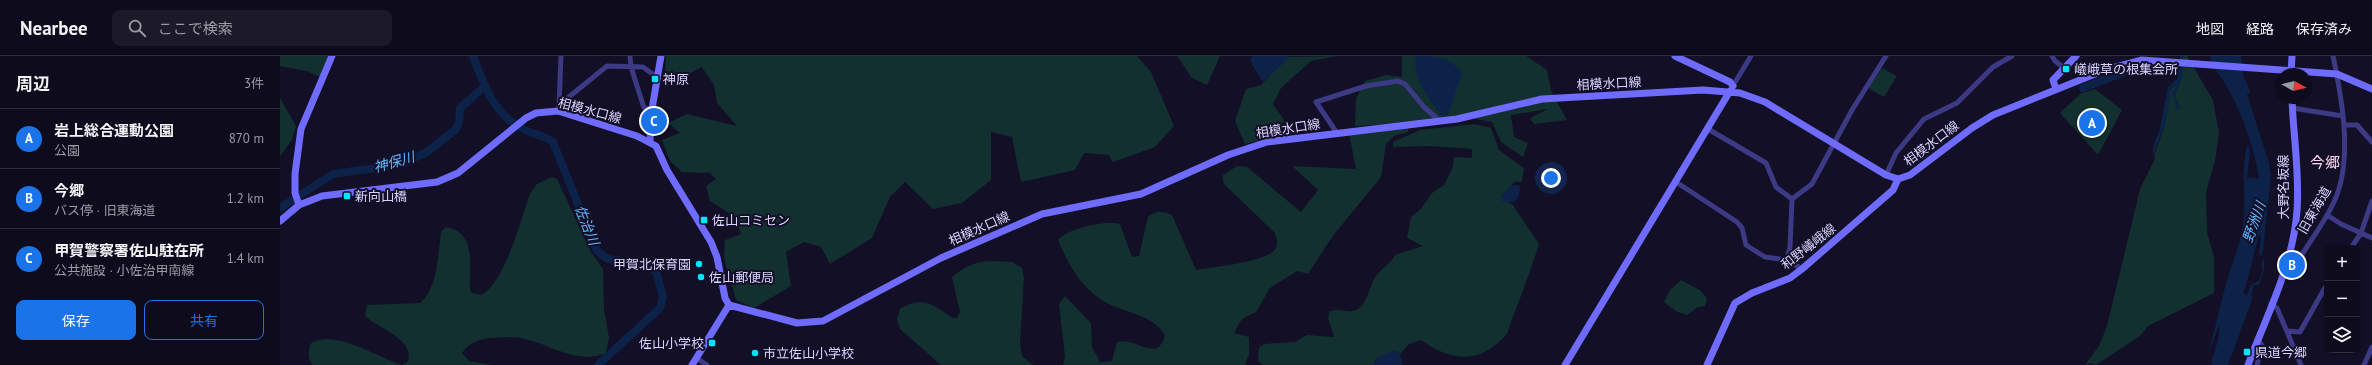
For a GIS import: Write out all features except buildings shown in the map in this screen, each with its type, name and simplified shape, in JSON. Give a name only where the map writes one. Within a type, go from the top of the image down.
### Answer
[{"type":"main road","points":[[298,204],[295,193],[296,155],[301,129],[332,56]]},
{"type":"main road","points":[[661,56],[652,109],[650,141],[656,146],[667,170],[711,242],[717,257],[725,298],[729,305],[695,362]]},
{"type":"main road","points":[[1565,365],[1732,88],[1730,82],[1675,56]]},
{"type":"main road","points":[[2056,89],[2053,80],[2076,56]]},
{"type":"main road","points":[[2291,68],[2292,56]]},
{"type":"main road","name":"相模水口線","points":[[729,305],[797,323],[823,321],[941,258],[1042,214],[1141,194],[1254,146],[1337,133],[1440,121],[1477,115],[1542,99],[1732,88],[1765,102],[1834,145],[1886,175],[1898,179],[1910,175],[1972,128],[1993,115],[2123,64],[2142,60],[2251,67],[2276,70]]},
{"type":"main road","name":"相模水口線","points":[[2312,73],[2337,74],[2372,89]]},
{"type":"main road","name":"大野名坂線","points":[[2248,365],[2285,270],[2293,239],[2297,212],[2292,104]]},
{"type":"main road","name":"相模水口線","points":[[280,221],[298,204],[322,196],[437,182],[458,173],[519,122],[536,113],[559,108],[650,141]]},
{"type":"main road","name":"和野嶬峨線","points":[[1707,365],[1735,303],[1752,293],[1790,278],[1893,190],[1898,179]]},
{"type":"street","points":[[559,108],[561,56]]},
{"type":"street","points":[[630,56],[631,67],[644,108],[652,109]]},
{"type":"street","points":[[1732,88],[1751,56]]},
{"type":"street","points":[[1792,199],[1812,184],[1818,169],[1834,145],[1852,110],[1886,56]]},
{"type":"street","points":[[1886,175],[1896,153],[1924,119],[1957,103],[1993,68],[2012,56]]},
{"type":"street","points":[[2052,56],[2055,61],[2064,68]]},
{"type":"street","name":"旧東海道","points":[[2285,270],[2291,270],[2295,266],[2327,215],[2341,182],[2344,125],[2333,56]]},
{"type":"street","points":[[559,108],[602,69],[614,66],[643,67],[658,78]]},
{"type":"street","points":[[1337,133],[1316,102],[1346,91],[1389,81],[1405,84],[1424,107],[1440,121]]},
{"type":"street","points":[[2292,108],[2343,116]]},
{"type":"street","points":[[2344,125],[2357,125],[2372,142]]},
{"type":"street","points":[[1708,128],[1766,163],[1776,187],[1792,199]]},
{"type":"street","points":[[1676,182],[1738,222],[1742,228],[1746,245],[1765,257],[1787,260],[1802,268]]},
{"type":"street","points":[[1787,260],[1790,247],[1792,199]]},
{"type":"street","points":[[2353,245],[2361,233],[2372,201]]},
{"type":"street","points":[[2327,215],[2372,238]]},
{"type":"street","points":[[2287,331],[2300,332],[2324,289]]},
{"type":"street","points":[[2271,304],[2277,308],[2301,365]]},
{"type":"street","points":[[2257,340],[2262,345],[2257,365]]},
{"type":"street","points":[[2364,365],[2372,347]]},
{"type":"street","points":[[695,362],[707,365]]},
{"type":"green space","points":[[280,56],[335,56],[326,79],[306,71],[280,66]]},
{"type":"green space","points":[[666,56],[1137,56],[1151,72],[1174,126],[1155,147],[1113,162],[1109,155],[1084,153],[1075,170],[1021,182],[1012,137],[991,132],[991,180],[962,203],[933,209],[905,182],[890,197],[872,238],[830,264],[821,247],[804,242],[786,252],[791,286],[754,308],[736,300],[724,258],[725,240],[741,234],[735,217],[710,201],[706,186],[716,179],[710,173],[682,172],[670,161],[662,140],[680,133],[668,123],[687,114],[737,126],[717,103],[714,85],[702,67],[664,87]]},
{"type":"green space","points":[[1177,56],[1220,56],[1207,85],[1192,78]]},
{"type":"green space","points":[[1338,56],[1311,61],[1281,88],[1273,104],[1284,120],[1279,135],[1245,144],[1235,121],[1246,89],[1261,85],[1287,57]]},
{"type":"green space","points":[[1402,56],[1526,56],[1547,70],[1551,91],[1567,120],[1534,124],[1530,118],[1548,109],[1511,115],[1514,137],[1528,143],[1523,157],[1501,142],[1492,122],[1475,119],[1409,123],[1408,132],[1394,136],[1386,144],[1381,177],[1332,237],[1308,274],[1297,271],[1270,288],[1256,312],[1242,319],[1234,333],[1249,337],[1249,354],[1245,365],[1063,365],[1065,356],[1059,304],[1065,296],[1091,323],[1092,347],[1100,362],[1112,361],[1117,342],[1124,341],[1152,349],[1157,348],[1161,344],[1165,335],[1160,328],[1146,318],[1113,306],[1089,290],[1076,275],[1058,240],[1070,232],[1087,226],[1105,223],[1120,224],[1132,257],[1139,256],[1148,217],[1156,212],[1162,212],[1172,215],[1196,270],[1252,260],[1271,253],[1276,248],[1277,244],[1275,233],[1226,186],[1223,182],[1223,175],[1237,166],[1247,167],[1301,212],[1318,190],[1292,166],[1356,169],[1349,133],[1393,124],[1355,126],[1356,99],[1365,81],[1386,75],[1402,77]]},
{"type":"green space","points":[[2183,56],[2187,56],[2213,100],[2219,133],[2215,161],[2206,192],[2207,232],[2214,257],[2214,293],[2148,326],[2140,336],[2096,365],[2090,363],[2085,365],[2099,346],[2107,326],[2140,189],[2155,159],[2154,156],[2165,124],[2169,91],[2175,85],[2176,88],[2172,92],[2180,109],[2175,96],[2182,76]]},
{"type":"green space","points":[[1882,68],[1897,76],[1884,97],[1868,88]]},
{"type":"green space","points":[[2095,89],[2122,110],[2098,155],[2060,113],[2080,94]]},
{"type":"green space","points":[[280,98],[296,126],[292,140],[280,156]]},
{"type":"green space","points":[[1474,124],[1491,128],[1499,150],[1524,168],[1522,182],[1514,182],[1504,194],[1505,201],[1512,204],[1539,244],[1530,272],[1505,336],[1485,352],[1475,356],[1453,356],[1432,347],[1421,340],[1409,344],[1400,354],[1395,351],[1377,359],[1372,365],[1263,365],[1258,361],[1259,348],[1264,344],[1295,342],[1307,335],[1334,337],[1328,318],[1329,312],[1336,310],[1356,310],[1366,299],[1376,276],[1395,255],[1423,246],[1407,238],[1411,217],[1421,209],[1432,193],[1444,185],[1453,167],[1454,157],[1472,158],[1472,149],[1429,146],[1393,147],[1393,142],[1420,130]]},
{"type":"green space","points":[[552,177],[557,179],[591,252],[603,269],[604,309],[609,338],[606,353],[585,357],[565,353],[521,338],[491,338],[482,339],[475,342],[462,353],[469,361],[492,365],[402,365],[408,361],[409,353],[406,346],[401,340],[365,316],[367,305],[420,303],[426,297],[434,280],[441,232],[446,227],[456,230],[463,236],[467,243],[470,261],[470,290],[472,293],[481,295],[490,288],[498,278],[505,264],[517,234],[530,194],[537,184]]},
{"type":"green space","points":[[990,261],[1012,262],[1022,268],[1024,277],[1020,343],[1022,356],[1033,365],[941,365],[900,329],[897,319],[900,309],[915,303],[928,303],[953,318],[957,318],[960,312],[952,277],[961,270],[970,266]]},
{"type":"green space","points":[[1681,280],[1700,290],[1707,298],[1705,306],[1698,307],[1687,315],[1676,311],[1664,302],[1670,290]]},
{"type":"green space","points":[[331,339],[343,341],[402,365],[313,365],[309,358],[310,344],[320,340]]},
{"type":"water","points":[[1252,56],[1291,56],[1263,82],[1250,61]]},
{"type":"water","points":[[1416,56],[1442,58],[1452,63],[1462,73],[1448,115],[1442,116],[1423,88],[1419,80],[1415,64]]},
{"type":"water","points":[[2180,56],[2183,56],[2182,76],[2175,96],[2180,109],[2177,110],[2172,92],[2176,88],[2174,85],[2169,91],[2171,93],[2165,124],[2153,156],[2153,147],[2160,128],[2168,87],[2177,79]]},
{"type":"water","name":"野洲川","points":[[2210,56],[2241,56],[2244,79],[2247,82],[2250,93],[2247,94],[2269,163],[2271,177],[2263,250],[2261,257],[2259,253],[2261,237],[2259,235],[2245,289],[2243,291],[2246,297],[2251,285],[2259,281],[2263,270],[2261,263],[2264,257],[2264,271],[2259,285],[2254,285],[2251,295],[2253,297],[2228,365],[2211,365],[2218,340],[2219,326],[2208,354],[2227,280],[2242,232],[2244,215],[2244,162],[2248,143],[2250,152],[2247,178],[2259,178],[2251,143],[2242,118],[2232,95],[2217,72]]},
{"type":"water","points":[[1513,185],[1520,186],[1518,197],[1516,200],[1511,202],[1503,202],[1501,195]]},
{"type":"water","points":[[1395,351],[1400,354],[1402,365],[1372,365],[1383,354]]},
{"type":"waterway","name":"佐治川","points":[[473,56],[486,89],[505,116],[514,124],[525,130],[553,142],[597,251],[608,259],[639,263],[656,271],[663,297],[660,308],[598,365]]},
{"type":"waterway","points":[[2083,88],[2127,71],[2149,68],[2150,66]]},
{"type":"waterway","name":"神保川","points":[[280,208],[333,174],[383,167],[405,162],[427,152],[456,129],[459,123],[460,108],[484,87]]},
{"type":"place","name":"嶬峨草の根集会所","points":[[2066,69]]},
{"type":"place","name":"神原","points":[[655,79]]},
{"type":"place","name":"甲賀警察署佐山駐在所","points":[[654,121]]},
{"type":"place","name":"岩上総合運動公園","points":[[2092,123]]},
{"type":"place","name":"新向山橋","points":[[347,196]]},
{"type":"place","name":"佐山コミセン","points":[[704,220]]},
{"type":"place","name":"甲賀北保育園","points":[[699,264]]},
{"type":"place","name":"今郷","points":[[2292,265]]},
{"type":"place","name":"佐山郵便局","points":[[701,277]]},
{"type":"place","name":"佐山小学校","points":[[712,343]]},
{"type":"place","name":"県道今郷","points":[[2247,352]]},
{"type":"place","name":"市立佐山小学校","points":[[755,353]]},
{"type":"district","name":"今郷","points":[[2325,163]]}]
